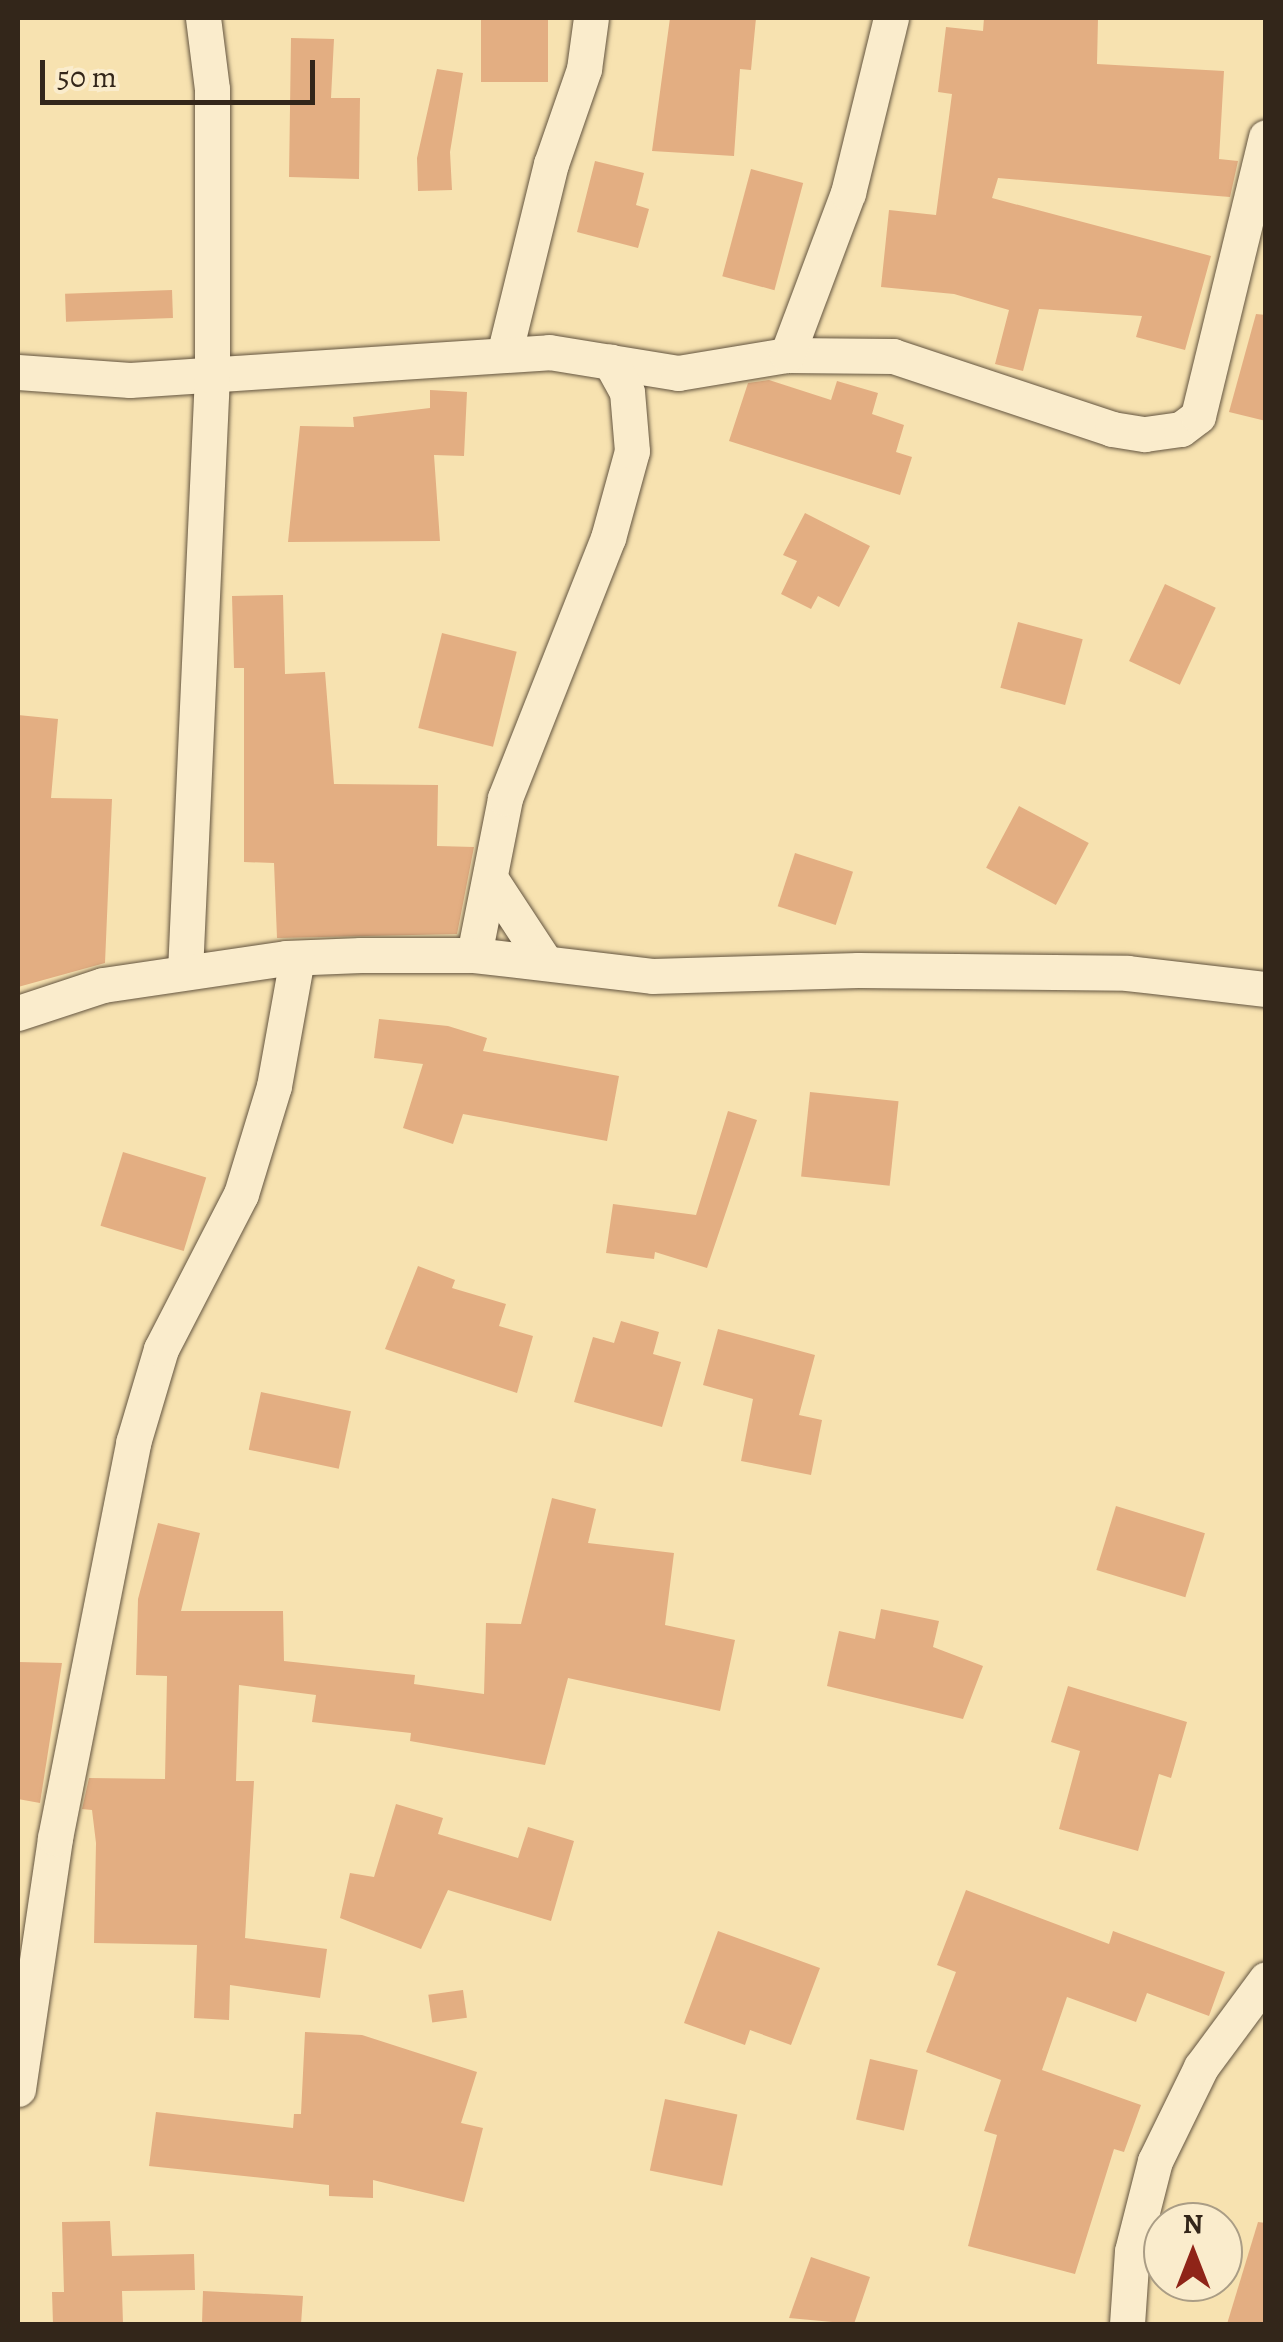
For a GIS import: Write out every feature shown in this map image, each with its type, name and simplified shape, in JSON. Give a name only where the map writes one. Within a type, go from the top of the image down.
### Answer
[{"type":"street","points":[[186,972],[212,376],[212,90],[203,18]]},
{"type":"street","points":[[504,355],[551,164],[584,69],[591,18]]},
{"type":"street","points":[[787,355],[848,193],[891,18]]},
{"type":"street","points":[[18,372],[130,380],[579,353],[678,373],[787,355],[894,356],[1112,429],[1145,434],[1181,430],[1198,416],[1266,137]]},
{"type":"street","points":[[610,360],[634,426]]},
{"type":"street","points":[[474,955],[492,881],[505,798],[608,538],[634,426],[678,373]]},
{"type":"street","points":[[492,881],[545,962]]},
{"type":"street","points":[[18,1013],[104,985],[297,958],[474,955],[652,976],[858,970],[1128,974],[1266,989]]},
{"type":"street","points":[[18,2089],[55,1838],[133,1444],[161,1350],[242,1194],[274,1086],[297,958]]},
{"type":"street","points":[[1127,2324],[1132,2251],[1155,2161],[1201,2067],[1266,1978]]},
{"type":"building","points":[[481,18],[548,18],[548,82],[481,82]]},
{"type":"building","points":[[670,18],[756,18],[751,70],[740,69],[734,156],[652,151]]},
{"type":"building","points":[[984,18],[1098,18],[1097,64],[1224,71],[1219,159],[1238,161],[1230,197],[998,178],[992,198],[1211,256],[1185,350],[1136,337],[1142,316],[1039,309],[1023,371],[995,364],[1009,310],[954,294],[881,287],[889,210],[936,215],[952,94],[938,92],[946,27],[983,31]]},
{"type":"building","points":[[291,38],[334,39],[331,98],[360,98],[359,179],[289,177]]},
{"type":"building","points":[[437,69],[463,73],[450,152],[452,190],[418,191],[417,158]]},
{"type":"building","points":[[595,161],[644,173],[636,205],[649,209],[638,248],[577,232]]},
{"type":"building","points":[[751,169],[803,183],[774,290],[722,276]]},
{"type":"building","points":[[172,290],[173,318],[66,322],[65,294]]},
{"type":"building","points":[[1256,314],[1266,315],[1266,421],[1229,412]]},
{"type":"building","points":[[769,380],[831,400],[837,381],[878,393],[872,414],[904,425],[896,452],[912,457],[900,495],[729,441],[748,383]]},
{"type":"building","points":[[430,390],[467,392],[464,456],[434,455],[440,541],[288,542],[300,426],[354,427],[353,417],[430,408]]},
{"type":"building","points":[[805,513],[870,546],[839,607],[818,596],[811,609],[781,594],[797,561],[783,555]]},
{"type":"building","points":[[1165,584],[1216,608],[1180,685],[1129,661]]},
{"type":"building","points":[[283,595],[285,674],[325,672],[334,784],[438,785],[437,846],[474,847],[457,934],[277,938],[274,863],[244,862],[244,668],[234,668],[232,596]]},
{"type":"building","points":[[1018,622],[1083,639],[1065,705],[1000,688]]},
{"type":"building","points":[[442,633],[517,652],[493,747],[418,728]]},
{"type":"building","points":[[18,715],[58,719],[51,798],[112,799],[105,963],[18,987]]},
{"type":"building","points":[[1019,806],[1089,843],[1056,905],[986,868]]},
{"type":"building","points":[[795,853],[853,872],[836,925],[778,906]]},
{"type":"building","points":[[379,1019],[448,1026],[487,1038],[483,1051],[619,1076],[607,1141],[463,1114],[453,1144],[403,1128],[423,1064],[374,1058]]},
{"type":"building","points":[[810,1092],[899,1101],[890,1186],[801,1177]]},
{"type":"building","points":[[728,1111],[757,1120],[707,1268],[655,1252],[654,1259],[606,1253],[613,1204],[696,1215]]},
{"type":"building","points":[[123,1152],[206,1177],[184,1251],[100,1226]]},
{"type":"building","points":[[418,1266],[455,1280],[452,1288],[506,1304],[499,1326],[533,1336],[517,1393],[385,1349]]},
{"type":"building","points":[[621,1321],[659,1332],[653,1354],[681,1362],[662,1427],[574,1402],[593,1337],[614,1343]]},
{"type":"building","points":[[718,1329],[815,1355],[799,1415],[822,1420],[811,1475],[741,1461],[753,1399],[703,1385]]},
{"type":"building","points":[[261,1392],[351,1411],[339,1469],[249,1450]]},
{"type":"building","points":[[552,1498],[596,1509],[588,1543],[674,1553],[665,1625],[735,1640],[720,1711],[568,1678],[545,1765],[410,1741],[411,1733],[312,1722],[316,1695],[239,1685],[236,1781],[254,1781],[245,1938],[327,1949],[320,1998],[230,1985],[229,2020],[194,2018],[197,1945],[94,1943],[96,1843],[92,1810],[82,1809],[89,1778],[165,1779],[167,1676],[136,1675],[138,1599],[158,1523],[200,1533],[181,1611],[283,1611],[284,1661],[415,1675],[414,1684],[484,1694],[486,1623],[521,1624]]},
{"type":"building","points":[[1116,1506],[1205,1533],[1185,1597],[1096,1570]]},
{"type":"building","points":[[881,1609],[939,1621],[933,1647],[983,1666],[963,1719],[827,1686],[839,1631],[875,1639]]},
{"type":"building","points":[[18,1662],[62,1663],[40,1803],[18,1799]]},
{"type":"building","points":[[1068,1686],[1187,1722],[1171,1778],[1159,1774],[1138,1851],[1059,1829],[1080,1751],[1051,1742]]},
{"type":"building","points":[[396,1804],[443,1818],[438,1834],[518,1858],[528,1827],[574,1841],[551,1921],[448,1890],[421,1949],[340,1918],[350,1873],[374,1877]]},
{"type":"building","points":[[966,1890],[1109,1944],[1113,1931],[1225,1972],[1209,2016],[1147,1993],[1136,2022],[1067,1997],[1042,2070],[1141,2105],[1124,2152],[1114,2149],[1075,2274],[968,2246],[997,2135],[984,2131],[1001,2080],[926,2052],[956,1972],[937,1965]]},
{"type":"building","points":[[718,1931],[820,1968],[791,2045],[750,2030],[745,2045],[684,2023]]},
{"type":"building","points":[[463,1990],[467,2018],[432,2023],[428,1995]]},
{"type":"building","points":[[305,2032],[362,2035],[477,2072],[461,2123],[483,2128],[464,2202],[373,2180],[373,2198],[329,2196],[329,2185],[149,2166],[156,2112],[293,2128],[294,2114],[301,2114]]},
{"type":"building","points":[[870,2059],[918,2070],[904,2130],[856,2119]]},
{"type":"building","points":[[665,2099],[737,2114],[722,2186],[650,2170]]},
{"type":"building","points":[[110,2221],[112,2256],[194,2254],[195,2290],[122,2291],[123,2324],[53,2324],[52,2292],[64,2292],[62,2222]]},
{"type":"building","points":[[1258,2222],[1266,2223],[1266,2324],[1227,2324],[1234,2302],[1243,2302],[1243,2271]]},
{"type":"building","points":[[811,2257],[870,2277],[854,2324],[789,2318]]},
{"type":"building","points":[[203,2291],[303,2296],[301,2324],[202,2324]]}]
